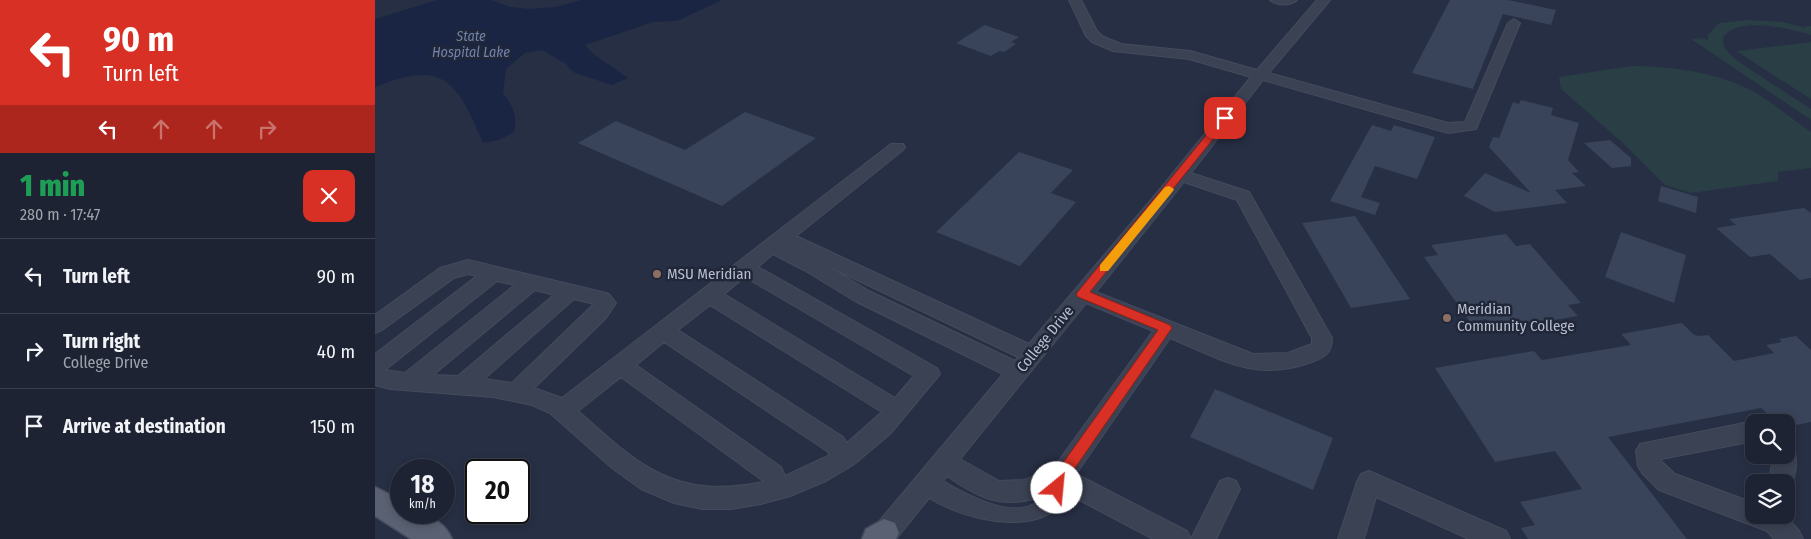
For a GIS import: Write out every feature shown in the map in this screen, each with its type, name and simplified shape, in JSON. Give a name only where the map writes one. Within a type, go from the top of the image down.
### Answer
[{"type":"main road","points":[[375,500],[437,539]]},
{"type":"street","points":[[1075,0],[1091,33],[1107,44],[1133,51],[1190,55],[1449,128],[1471,126],[1515,22]]},
{"type":"street","points":[[1276,0],[1291,0]]},
{"type":"street","name":"College Drive","points":[[881,538],[1180,175],[1321,0]]},
{"type":"street","points":[[562,411],[897,147]]},
{"type":"street","points":[[1082,294],[1251,362],[1263,364],[1283,362],[1312,355],[1322,348],[1322,338],[1243,196],[1180,175]]},
{"type":"street","points":[[778,242],[1031,354]]},
{"type":"street","points":[[778,242],[811,265],[862,296],[1018,372]]},
{"type":"street","points":[[375,325],[447,273],[468,267],[602,299],[606,303],[604,308],[532,375],[516,393]]},
{"type":"street","points":[[375,366],[495,272]]},
{"type":"street","points":[[409,382],[532,282]]},
{"type":"street","points":[[460,387],[571,291]]},
{"type":"street","points":[[710,295],[897,410]]},
{"type":"street","points":[[926,484],[980,515],[1005,520],[1029,518],[1047,510],[1054,498],[1060,478],[1166,328]]},
{"type":"street","points":[[620,365],[773,474],[776,490]]},
{"type":"street","points":[[1745,433],[1647,451],[1650,466],[1667,482],[1745,511]]},
{"type":"street","points":[[944,461],[977,482],[1001,494],[1030,492],[1060,478]]},
{"type":"street","points":[[1060,478],[1178,539]]},
{"type":"street","points":[[1351,539],[1369,482],[1497,539]]},
{"type":"lane","points":[[375,376],[409,382],[516,393],[553,404],[648,480],[670,490],[696,496],[725,498],[776,490],[814,476],[845,458],[875,434],[929,374],[745,268]]},
{"type":"lane","points":[[664,331],[835,444],[845,458]]},
{"type":"lane","points":[[1203,539],[1228,489]]},
{"type":"shaded area","points":[[1748,20],[1783,22],[1806,28],[1805,26],[1811,26],[1811,35],[1767,26],[1744,26],[1726,34],[1723,41],[1725,48],[1736,60],[1811,109],[1811,120],[1691,39],[1703,38],[1708,40],[1708,35],[1719,23]]},
{"type":"shaded area","points":[[1811,42],[1811,99],[1736,51]]},
{"type":"shaded area","points":[[1631,66],[1664,67],[1698,72],[1747,88],[1811,132],[1811,168],[1778,172],[1778,181],[1691,193],[1665,185],[1624,144],[1561,89],[1559,77]]},
{"type":"water","name":"State Hospital Lake","points":[[437,0],[491,0],[510,7],[530,9],[556,7],[581,0],[722,0],[677,21],[653,22],[585,45],[592,53],[628,78],[612,85],[573,72],[566,64],[542,50],[525,53],[506,69],[503,93],[514,111],[514,132],[499,140],[483,143],[465,104],[456,91],[445,81],[433,76],[417,75],[375,87],[375,19]]},
{"type":"building","points":[[1450,0],[1508,0],[1556,10],[1551,25],[1503,14],[1473,89],[1412,73]]},
{"type":"building","points":[[985,25],[1019,37],[1011,42],[1016,44],[1004,52],[999,51],[991,56],[956,43]]},
{"type":"building","points":[[1521,100],[1553,108],[1551,115],[1579,123],[1568,160],[1579,172],[1572,173],[1586,186],[1555,190],[1567,203],[1495,212],[1464,196],[1485,173],[1531,193],[1489,147],[1493,137],[1499,138],[1513,102],[1519,104]]},
{"type":"building","points":[[745,112],[816,138],[722,206],[578,143],[616,121],[685,150]]},
{"type":"building","points":[[1372,125],[1391,131],[1394,125],[1435,137],[1417,179],[1375,166],[1361,197],[1380,203],[1375,215],[1330,201]]},
{"type":"building","points":[[1610,140],[1631,158],[1631,166],[1612,168],[1584,143]]},
{"type":"building","points":[[1019,152],[1073,170],[1051,193],[1076,202],[1020,266],[936,232]]},
{"type":"building","points":[[1661,186],[1698,197],[1696,213],[1658,201]]},
{"type":"building","points":[[1804,208],[1811,213],[1811,278],[1800,280],[1770,254],[1750,257],[1716,228],[1736,225],[1729,219]]},
{"type":"building","points":[[1355,216],[1410,299],[1351,308],[1302,223]]},
{"type":"building","points":[[1621,232],[1686,255],[1674,303],[1605,277]]},
{"type":"building","points":[[1506,234],[1516,246],[1530,244],[1581,303],[1568,305],[1578,316],[1494,330],[1486,319],[1470,322],[1424,257],[1438,255],[1431,245]]},
{"type":"building","points":[[1682,323],[1693,334],[1698,336],[1708,335],[1734,361],[1774,353],[1766,345],[1782,342],[1779,339],[1796,336],[1811,350],[1811,422],[1795,425],[1795,414],[1767,414],[1761,408],[1608,437],[1687,539],[1528,539],[1521,528],[1535,525],[1520,502],[1582,489],[1555,451],[1495,462],[1435,368],[1534,351],[1542,360],[1631,345],[1621,334]]},
{"type":"building","points":[[1215,389],[1333,438],[1313,490],[1190,437]]},
{"type":"slow traffic","points":[[1104,268],[1169,189]]},
{"type":"place","name":"MSU Meridian","points":[[657,274]]},
{"type":"place","name":"Meridian Community College","points":[[1447,318]]},
{"type":"route","points":[[1057,488],[1060,478],[1166,328],[1082,294],[1167,192],[1225,118]]}]
